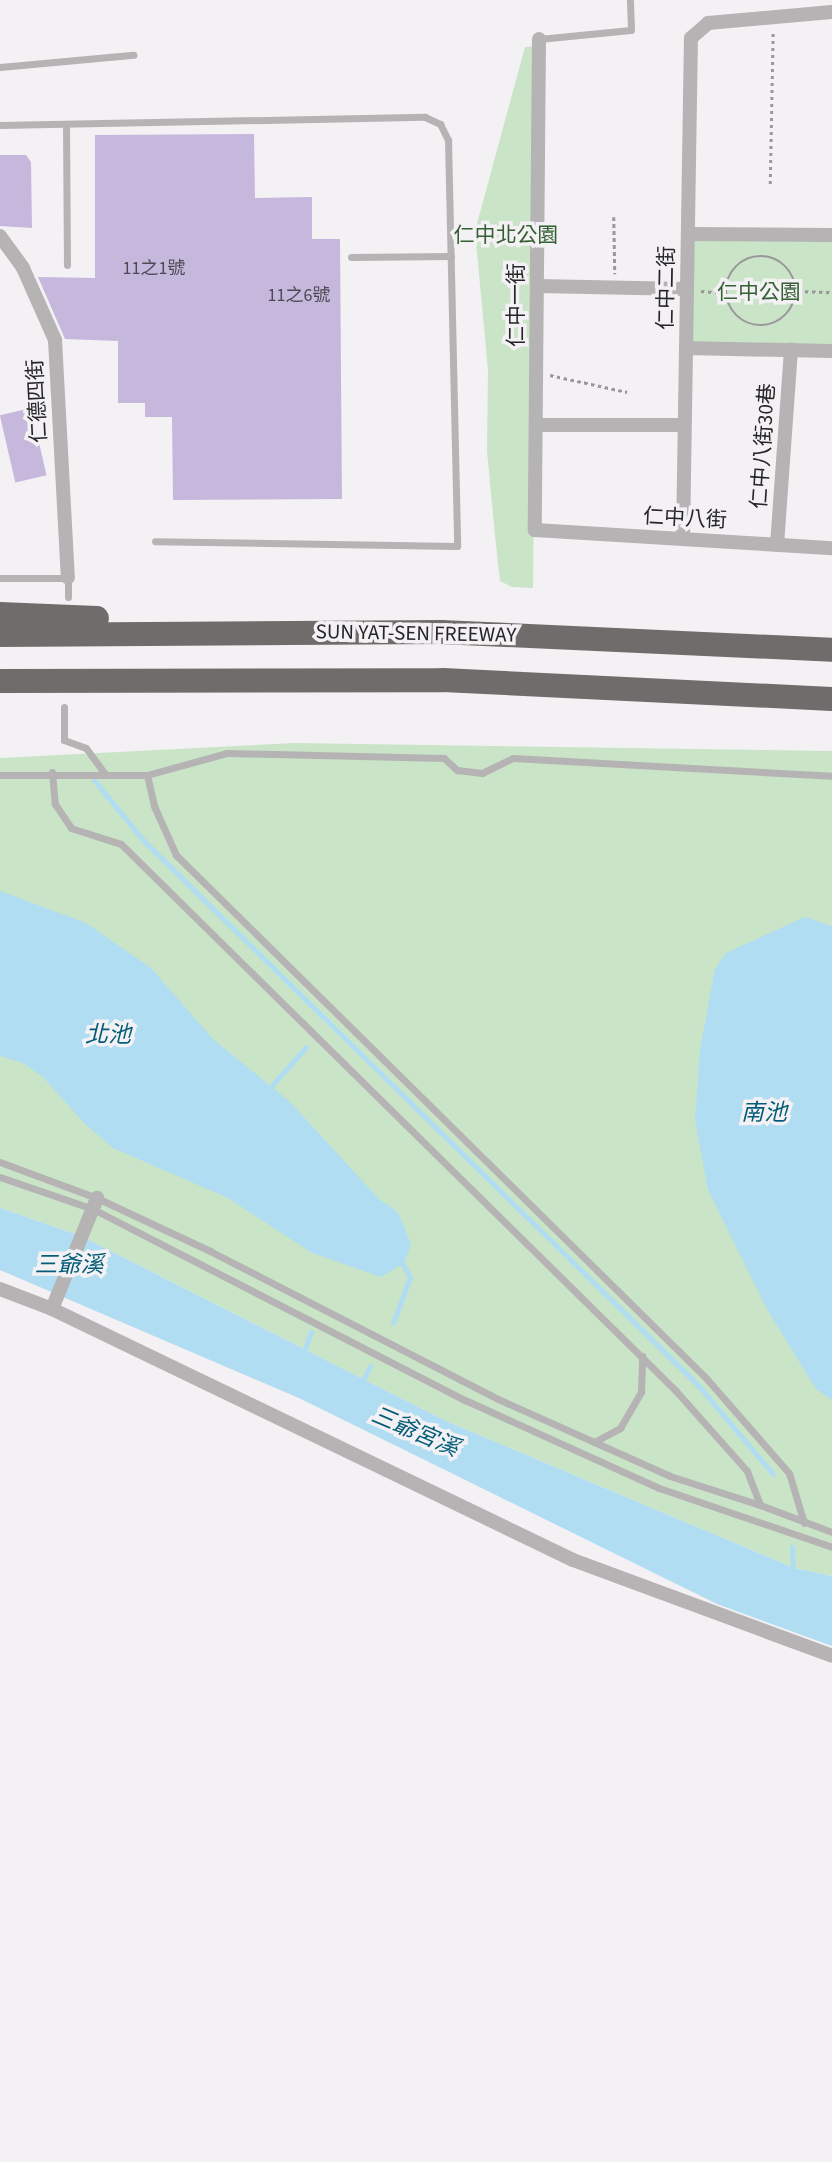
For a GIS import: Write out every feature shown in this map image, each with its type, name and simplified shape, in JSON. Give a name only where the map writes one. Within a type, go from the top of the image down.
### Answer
[{"type":"highway","points":[[0,614],[279,630]]},
{"type":"highway","name":"SUN YAT-SEN FREEWAY","points":[[0,635],[279,630],[708,642],[832,650]]},
{"type":"highway","points":[[8,682],[443,680],[832,699]]},
{"type":"street","points":[[773,17],[832,12]]},
{"type":"street","name":"仁中二街","points":[[683,539],[691,37],[708,23],[773,17]]},
{"type":"street","name":"仁中一街","points":[[535,530],[539,39]]},
{"type":"street","points":[[688,234],[832,235]]},
{"type":"street","name":"仁德四街","points":[[0,236],[23,268],[55,341],[68,578]]},
{"type":"street","points":[[537,286],[687,289]]},
{"type":"street","points":[[686,348],[832,351]]},
{"type":"street","name":"仁中八街30巷","points":[[777,545],[791,350]]},
{"type":"street","points":[[536,425],[684,425]]},
{"type":"street","name":"仁中八街","points":[[535,530],[832,548]]},
{"type":"street","points":[[54,1304],[94,1209]]},
{"type":"street","points":[[0,1289],[54,1304],[573,1560],[832,1656]]},
{"type":"lane","points":[[539,39],[631,30],[630,0]]},
{"type":"lane","points":[[0,67],[133,55]]},
{"type":"lane","points":[[0,125],[425,117],[440,124],[448,141],[457,546],[155,541]]},
{"type":"lane","points":[[66,124],[67,265]]},
{"type":"lane","points":[[351,257],[451,256]]},
{"type":"lane","points":[[0,578],[68,578],[68,597]]},
{"type":"lane","points":[[64,707],[64,740],[86,748],[105,774]]},
{"type":"lane","points":[[0,775],[51,772],[147,775],[227,753],[444,758],[457,771],[482,773],[513,758],[832,776]]},
{"type":"lane","points":[[51,772],[55,804],[71,828],[121,844],[642,1356],[747,1471],[760,1505]]},
{"type":"lane","points":[[147,775],[154,806],[176,855],[706,1378],[789,1473],[804,1523]]},
{"type":"lane","points":[[0,1162],[465,1400],[660,1488],[832,1547]]},
{"type":"lane","points":[[0,1177],[209,1251],[498,1399],[670,1475],[832,1532]]},
{"type":"lane","points":[[594,1442],[620,1428],[641,1392],[642,1356]]},
{"type":"path","points":[[770,184],[773,17]]},
{"type":"path","points":[[614,217],[615,288]]},
{"type":"path","points":[[762,258],[783,263],[798,291],[791,313],[765,326],[736,314],[726,304],[726,293],[726,276],[737,264],[762,258]]},
{"type":"path","points":[[687,289],[726,293]]},
{"type":"path","points":[[798,291],[832,292]]},
{"type":"path","points":[[536,372],[627,392]]},
{"type":"green space","name":"仁中北公園","points":[[538,46],[533,588],[512,587],[500,581],[487,451],[488,370],[475,231],[525,47]]},
{"type":"green space","name":"仁中公園","points":[[688,234],[832,234],[832,348],[688,348]]},
{"type":"green space","points":[[294,743],[832,751],[832,1576],[794,1568],[446,1421],[81,1236],[0,1208],[0,758]]},
{"type":"water","name":"北池","points":[[0,891],[86,923],[151,968],[213,1039],[289,1101],[379,1199],[398,1212],[411,1244],[404,1263],[381,1277],[312,1253],[228,1198],[113,1148],[84,1123],[44,1078],[23,1063],[0,1056]]},
{"type":"water","name":"南池","points":[[805,917],[832,926],[832,1400],[816,1389],[768,1311],[708,1190],[695,1120],[700,1050],[715,969],[726,953]]},
{"type":"water","name":"三爺溪","points":[[0,1208],[81,1236],[446,1421],[794,1568],[832,1576],[832,1646],[717,1604],[301,1399],[0,1270]]},
{"type":"building","points":[[254,134],[255,198],[312,197],[312,239],[340,239],[342,499],[173,500],[172,417],[145,417],[145,403],[118,403],[118,341],[65,339],[38,277],[95,278],[95,135]]},
{"type":"building","points":[[0,155],[26,155],[31,162],[32,228],[0,226]]},
{"type":"building","points":[[31,408],[47,475],[15,482],[0,415]]},
{"type":"waterway","points":[[94,780],[143,840],[698,1385],[773,1474]]},
{"type":"waterway","points":[[266,1092],[306,1047]]},
{"type":"waterway","points":[[393,1323],[410,1277],[400,1260]]},
{"type":"waterway","points":[[302,1356],[311,1332]]},
{"type":"waterway","points":[[362,1382],[370,1366]]},
{"type":"waterway","points":[[792,1547],[793,1572]]},
{"type":"water label","name":"三爺宮溪","points":[[415,1432]]}]
